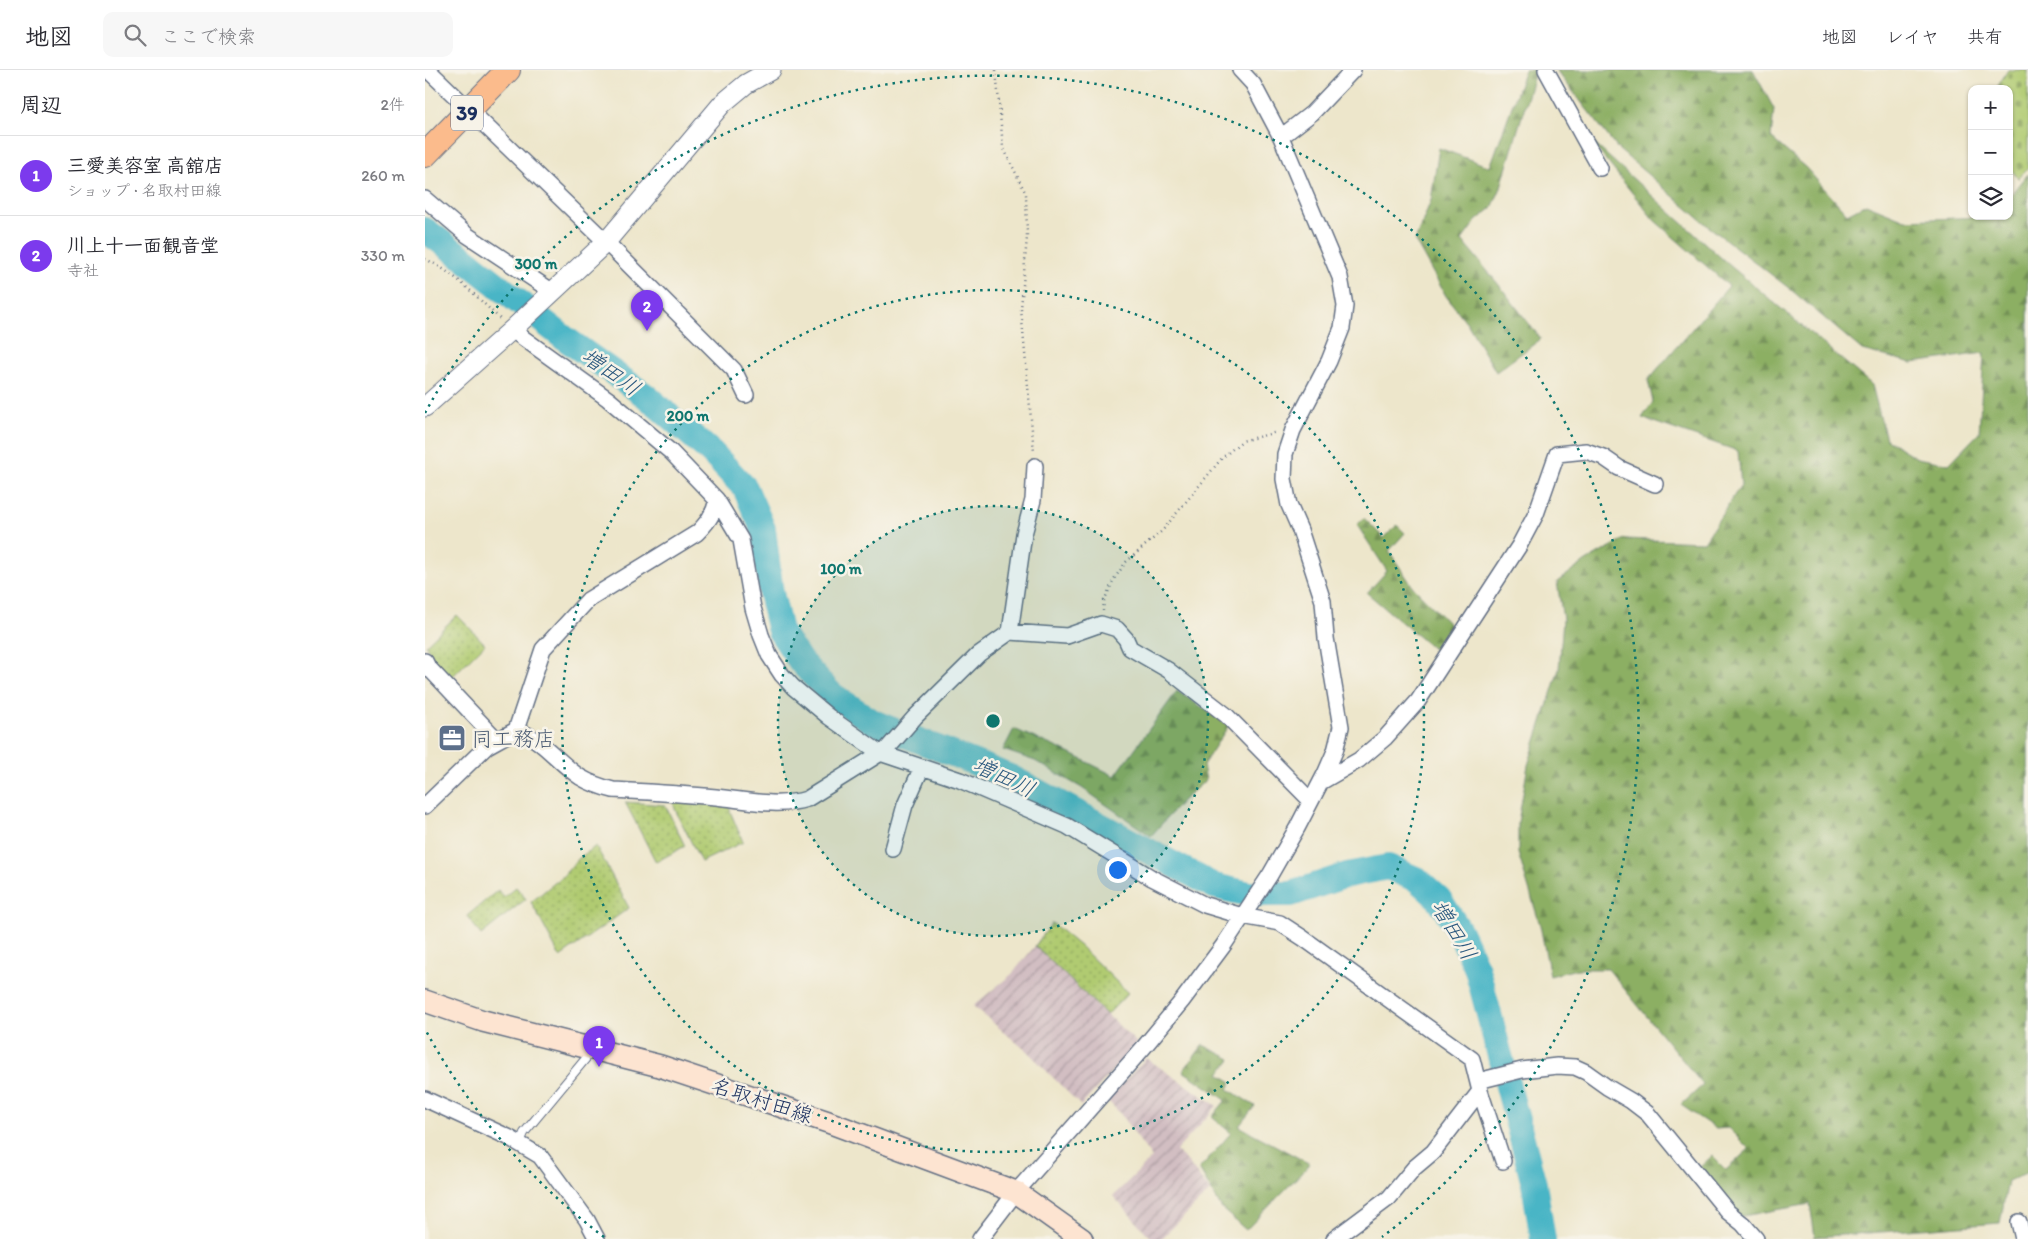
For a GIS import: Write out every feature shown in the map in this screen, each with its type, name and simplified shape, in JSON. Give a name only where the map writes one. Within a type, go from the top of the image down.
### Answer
[{"type":"main road","name":"39","points":[[425,154],[508,70]]},
{"type":"main road","name":"名取村田線","points":[[425,1001],[483,1022],[660,1066],[800,1112],[1016,1192],[1082,1239]]},
{"type":"street","points":[[428,70],[606,242],[734,370],[746,395]]},
{"type":"street","points":[[425,407],[514,328],[606,242],[723,104],[746,84],[771,70]]},
{"type":"street","points":[[980,1239],[1016,1192],[1177,1007],[1245,913],[1270,875],[1321,782],[1335,751],[1341,727],[1326,638],[1323,601],[1300,530],[1289,505],[1284,479],[1285,454],[1293,430],[1332,353],[1342,328],[1345,306],[1341,277],[1281,137],[1253,84],[1240,70]]},
{"type":"street","points":[[1281,137],[1312,113],[1353,70]]},
{"type":"street","points":[[1546,70],[1600,168]]},
{"type":"street","points":[[425,199],[467,234],[550,295]]},
{"type":"street","points":[[514,328],[608,399],[671,452],[717,500],[741,540],[753,608],[761,635],[775,666],[793,687],[807,699],[884,751],[1015,802],[1067,826],[1176,891],[1205,905],[1245,913],[1280,923],[1303,938],[1471,1059],[1481,1083],[1503,1161]]},
{"type":"street","points":[[1321,782],[1359,760],[1385,738],[1418,701],[1519,546],[1536,514],[1557,454],[1586,451],[1603,457],[1619,468],[1655,484]]},
{"type":"street","points":[[1010,632],[1024,534],[1033,500],[1035,466]]},
{"type":"street","points":[[425,806],[480,753],[497,740],[516,730],[543,650],[588,600],[697,533],[708,521],[717,500]]},
{"type":"street","points":[[516,730],[535,738],[580,777],[605,788],[779,804],[795,803],[807,799],[884,751],[915,717],[979,654],[1010,632],[1067,636],[1101,624],[1117,629],[1126,638],[1131,648],[1168,670],[1225,715],[1311,801]]},
{"type":"street","points":[[425,661],[428,667],[497,740]]},
{"type":"street","points":[[893,849],[905,805],[923,767]]},
{"type":"street","points":[[1334,1239],[1389,1198],[1414,1168],[1438,1145],[1481,1083],[1522,1070],[1557,1066],[1575,1067],[1631,1100],[1647,1114],[1728,1212],[1756,1239]]},
{"type":"street","points":[[425,1099],[520,1143],[540,1156],[587,1220],[597,1239]]},
{"type":"street","points":[[2019,1222],[2023,1239]]},
{"type":"lane","points":[[520,1143],[524,1133],[593,1049]]},
{"type":"path","points":[[996,70],[1003,147],[1027,194],[1027,237],[1021,309],[1035,466]]},
{"type":"path","points":[[425,259],[434,263],[469,289],[497,316]]},
{"type":"path","points":[[1101,624],[1104,601],[1114,579],[1126,562],[1162,531],[1222,458],[1242,441],[1272,432],[1293,430]]},
{"type":"shaded area","points":[[1035,946],[1137,1043],[1081,1106],[1029,1053],[973,1006],[1012,974]]},
{"type":"shaded area","points":[[1146,1058],[1217,1106],[1176,1151],[1187,1161],[1210,1191],[1161,1239],[1152,1239],[1113,1196],[1152,1158],[1119,1112],[1107,1100]]},
{"type":"green space","points":[[1525,70],[1534,70],[1535,72],[1500,190],[1492,208],[1476,221],[1462,240],[1541,339],[1496,372],[1467,323],[1446,296],[1415,241],[1431,200],[1439,148],[1490,167]]},
{"type":"green space","points":[[1556,70],[1753,70],[1774,109],[1771,138],[1806,168],[1847,214],[1866,204],[1905,220],[1968,218],[1968,220],[2013,220],[2013,193],[2028,174],[2028,1172],[2008,1181],[2000,1223],[1815,1237],[1810,1204],[1737,1217],[1698,1169],[1712,1156],[1726,1170],[1749,1149],[1728,1128],[1716,1129],[1681,1105],[1703,1085],[1608,969],[1577,969],[1550,976],[1540,925],[1518,853],[1518,822],[1528,765],[1559,669],[1563,619],[1557,582],[1586,561],[1624,539],[1704,542],[1741,485],[1738,451],[1642,418],[1653,402],[1648,380],[1729,286],[1654,220],[1589,139],[1727,263],[1872,385],[1886,439],[1917,458],[1949,464],[1979,433],[1984,353],[1912,363],[1862,350],[1790,289],[1708,226],[1618,149]]},
{"type":"green space","points":[[2008,70],[2028,70],[2028,167],[2018,179],[2013,172],[2013,85],[1999,85]]},
{"type":"green space","points":[[1364,518],[1384,538],[1397,525],[1405,533],[1389,551],[1413,587],[1454,629],[1439,654],[1367,593],[1387,571],[1357,525]]},
{"type":"green space","points":[[457,615],[485,644],[451,678],[437,666],[426,645]]},
{"type":"green space","points":[[1177,691],[1229,725],[1203,765],[1206,780],[1182,801],[1151,836],[1082,788],[1035,761],[1003,750],[1014,729],[1067,752],[1115,776]]},
{"type":"green space","points":[[673,801],[730,807],[743,842],[701,862],[675,809]]},
{"type":"green space","points":[[625,802],[665,805],[685,846],[656,862]]},
{"type":"green space","points":[[596,846],[629,908],[560,957],[531,902],[563,876],[579,858]]},
{"type":"green space","points":[[516,887],[526,899],[481,935],[467,916],[498,890],[504,897]]},
{"type":"green space","points":[[1052,923],[1081,947],[1128,993],[1107,1015],[1035,946]]},
{"type":"green space","points":[[1203,1045],[1231,1059],[1219,1074],[1232,1082],[1228,1089],[1255,1106],[1239,1126],[1310,1164],[1246,1230],[1222,1209],[1199,1169],[1231,1133],[1212,1117],[1226,1100],[1183,1071]]},
{"type":"waterway","name":"増田川","points":[[425,230],[563,337],[646,396],[712,453],[745,488],[763,529],[771,593],[780,631],[801,662],[831,694],[873,722],[1010,777],[1214,886],[1249,894],[1291,894],[1347,875],[1388,867],[1418,880],[1439,899],[1459,930],[1477,969],[1534,1184],[1543,1239]]},
{"type":"place","name":"川上十一面観音堂","points":[[647,331]]},
{"type":"place","name":"同工務店","points":[[452,738]]},
{"type":"place","name":"三愛美容室 高舘店","points":[[599,1067]]}]
